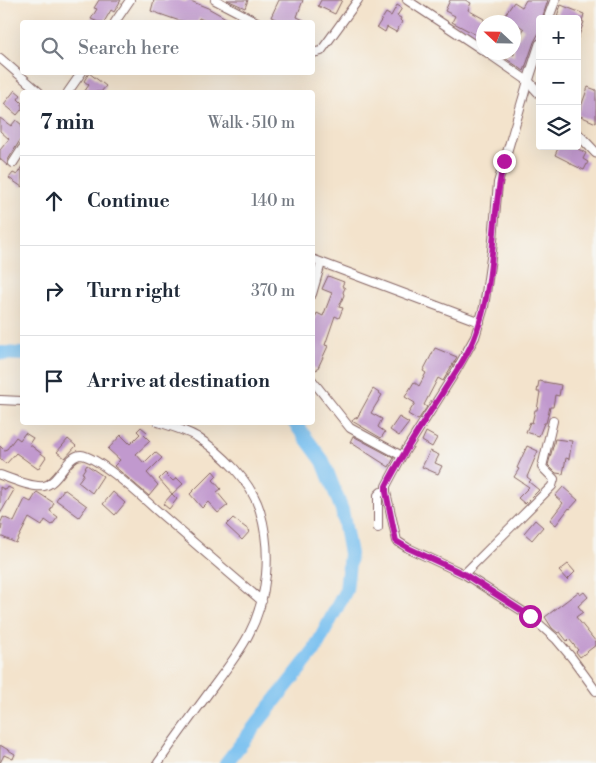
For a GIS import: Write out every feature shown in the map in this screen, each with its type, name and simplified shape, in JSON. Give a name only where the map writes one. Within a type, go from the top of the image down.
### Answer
[{"type":"street","points":[[116,20],[130,0]]},
{"type":"street","points":[[215,0],[254,20]]},
{"type":"street","points":[[315,52],[321,51],[358,0]]},
{"type":"street","points":[[407,0],[476,46]]},
{"type":"street","points":[[549,15],[555,0]]},
{"type":"street","points":[[536,56],[498,183],[492,251],[484,307],[475,338],[402,456],[386,486],[386,492],[396,541],[464,574],[530,616],[572,658],[596,691]]},
{"type":"street","points":[[0,58],[37,90]]},
{"type":"street","points":[[497,60],[528,81],[536,90]]},
{"type":"street","points":[[69,90],[80,75]]},
{"type":"street","points":[[581,137],[596,153]]},
{"type":"street","points":[[13,163],[20,151]]},
{"type":"street","points":[[315,260],[480,322]]},
{"type":"street","points":[[315,284],[321,263]]},
{"type":"street","points":[[315,384],[350,428],[402,456]]},
{"type":"street","points":[[0,400],[20,401]]},
{"type":"street","points":[[464,574],[552,486],[554,479],[542,467],[553,421]]},
{"type":"street","points":[[158,763],[248,636],[262,601],[267,568],[260,510],[250,491],[226,460],[208,445],[195,436],[166,425]]},
{"type":"street","points":[[0,475],[42,486],[58,476],[73,458],[80,455],[89,457],[120,480],[262,601]]},
{"type":"street","points":[[378,528],[378,495],[381,492],[386,492]]},
{"type":"building","points":[[99,0],[121,0],[114,12],[111,10],[105,20],[91,19],[97,9],[94,8]]},
{"type":"building","points":[[154,0],[179,0],[185,2],[188,0],[229,20],[204,20],[199,18],[198,20],[177,20],[151,11]]},
{"type":"building","points":[[227,0],[248,0],[245,8]]},
{"type":"building","points":[[279,0],[303,0],[297,17],[304,20],[278,20],[271,17]]},
{"type":"building","points":[[321,0],[342,0],[335,14],[318,6]]},
{"type":"building","points":[[450,0],[465,0],[471,3],[468,10],[477,15],[476,35],[452,22],[455,16],[445,11]]},
{"type":"building","points":[[526,0],[548,0],[543,15],[536,15],[536,38],[524,71],[508,60],[521,60],[521,34],[524,29],[521,27],[521,15],[505,15],[514,2],[522,7]]},
{"type":"building","points":[[397,5],[402,8],[397,16],[401,18],[402,22],[396,32],[387,27],[385,32],[377,27],[386,13],[391,16]]},
{"type":"building","points":[[561,5],[584,14],[581,30],[581,15],[557,15]]},
{"type":"building","points":[[88,75],[92,75],[106,86],[103,90],[85,90],[89,85],[84,81]]},
{"type":"building","points":[[588,87],[596,90],[596,123],[581,116],[581,107]]},
{"type":"building","points":[[15,90],[20,94],[18,99],[20,101],[20,111],[17,115],[4,104]]},
{"type":"building","points":[[0,118],[11,126],[16,120],[20,123],[20,140],[8,160],[8,166],[0,159],[0,150],[9,139],[0,131]]},
{"type":"building","points":[[557,150],[580,150],[586,153],[583,159],[588,162],[584,170],[555,155]]},
{"type":"building","points":[[20,170],[20,186],[9,178],[13,173],[17,175]]},
{"type":"building","points":[[328,276],[344,282],[342,286],[345,288],[344,295],[339,307],[343,308],[339,318],[335,316],[325,345],[328,346],[317,370],[315,369],[315,317],[317,313],[323,316],[332,293],[322,289]]},
{"type":"building","points":[[435,348],[457,357],[443,381],[438,378],[424,405],[427,407],[418,420],[408,414],[415,403],[405,397],[414,382],[419,386],[426,373],[423,371]]},
{"type":"building","points":[[539,381],[561,385],[559,396],[555,395],[553,407],[550,407],[546,423],[544,423],[539,436],[526,432],[530,422],[532,423],[535,410],[537,410],[540,392],[537,392]]},
{"type":"building","points":[[373,389],[382,395],[371,413],[382,419],[378,427],[385,432],[381,438],[352,421],[355,417],[357,418]]},
{"type":"building","points":[[399,417],[409,423],[399,436],[390,430]]},
{"type":"building","points":[[141,427],[147,432],[144,435],[150,441],[136,454],[144,463],[155,452],[162,458],[147,473],[158,485],[149,496],[114,466],[120,460],[108,449],[121,435],[130,444],[140,434],[137,431]]},
{"type":"building","points":[[426,432],[437,438],[432,447],[422,441]]},
{"type":"building","points":[[25,433],[33,438],[29,444],[46,457],[38,469],[16,453],[6,464],[0,459],[0,446],[4,450],[7,449],[16,437],[20,440]]},
{"type":"building","points":[[353,436],[394,458],[389,467],[350,442]]},
{"type":"building","points":[[68,439],[76,446],[65,458],[57,452]]},
{"type":"building","points":[[555,439],[572,441],[569,459],[566,458],[563,474],[556,473],[548,465]]},
{"type":"building","points":[[527,446],[538,451],[527,477],[531,480],[529,482],[539,490],[525,504],[518,498],[529,487],[514,477],[519,469],[517,468]]},
{"type":"building","points":[[430,451],[439,455],[435,463],[442,466],[438,474],[422,467]]},
{"type":"building","points":[[87,465],[103,476],[92,493],[78,482],[84,474],[82,473]]},
{"type":"building","points":[[213,471],[217,476],[213,480],[221,489],[217,492],[228,505],[218,513],[208,502],[202,508],[190,494]]},
{"type":"building","points":[[165,473],[173,481],[177,478],[183,484],[172,494],[159,479]]},
{"type":"building","points":[[0,487],[6,490],[8,487],[14,490],[0,514]]},
{"type":"building","points":[[563,487],[578,500],[556,525],[550,520],[563,503],[555,496]]},
{"type":"building","points":[[64,489],[87,506],[79,517],[56,500]]},
{"type":"building","points":[[37,492],[54,503],[50,511],[58,517],[52,525],[45,520],[42,526],[29,518],[16,543],[0,536],[2,525],[0,524],[3,517],[14,522],[25,499],[31,502]]},
{"type":"building","points":[[113,492],[125,503],[115,515],[103,504]]},
{"type":"building","points":[[172,494],[177,499],[169,509],[163,504]]},
{"type":"building","points":[[233,518],[250,531],[242,540],[226,525]]},
{"type":"building","points":[[535,520],[543,527],[532,540],[524,533]]},
{"type":"building","points":[[568,564],[575,572],[567,580],[559,571]]},
{"type":"building","points":[[578,592],[580,595],[584,592],[588,597],[578,606],[583,612],[576,617],[596,642],[596,645],[580,657],[576,652],[578,650],[569,639],[567,641],[560,632],[558,633],[552,628],[545,617]]},
{"type":"building","points":[[0,745],[15,754],[13,759],[4,755],[0,763]]},
{"type":"waterway","points":[[0,353],[20,354]]},
{"type":"waterway","points":[[226,763],[314,651],[346,590],[350,554],[342,510],[323,461],[296,425]]},
{"type":"route","points":[[504,161],[498,183],[492,251],[484,307],[475,338],[402,456],[386,486],[386,492],[396,541],[464,574],[530,616]]}]
